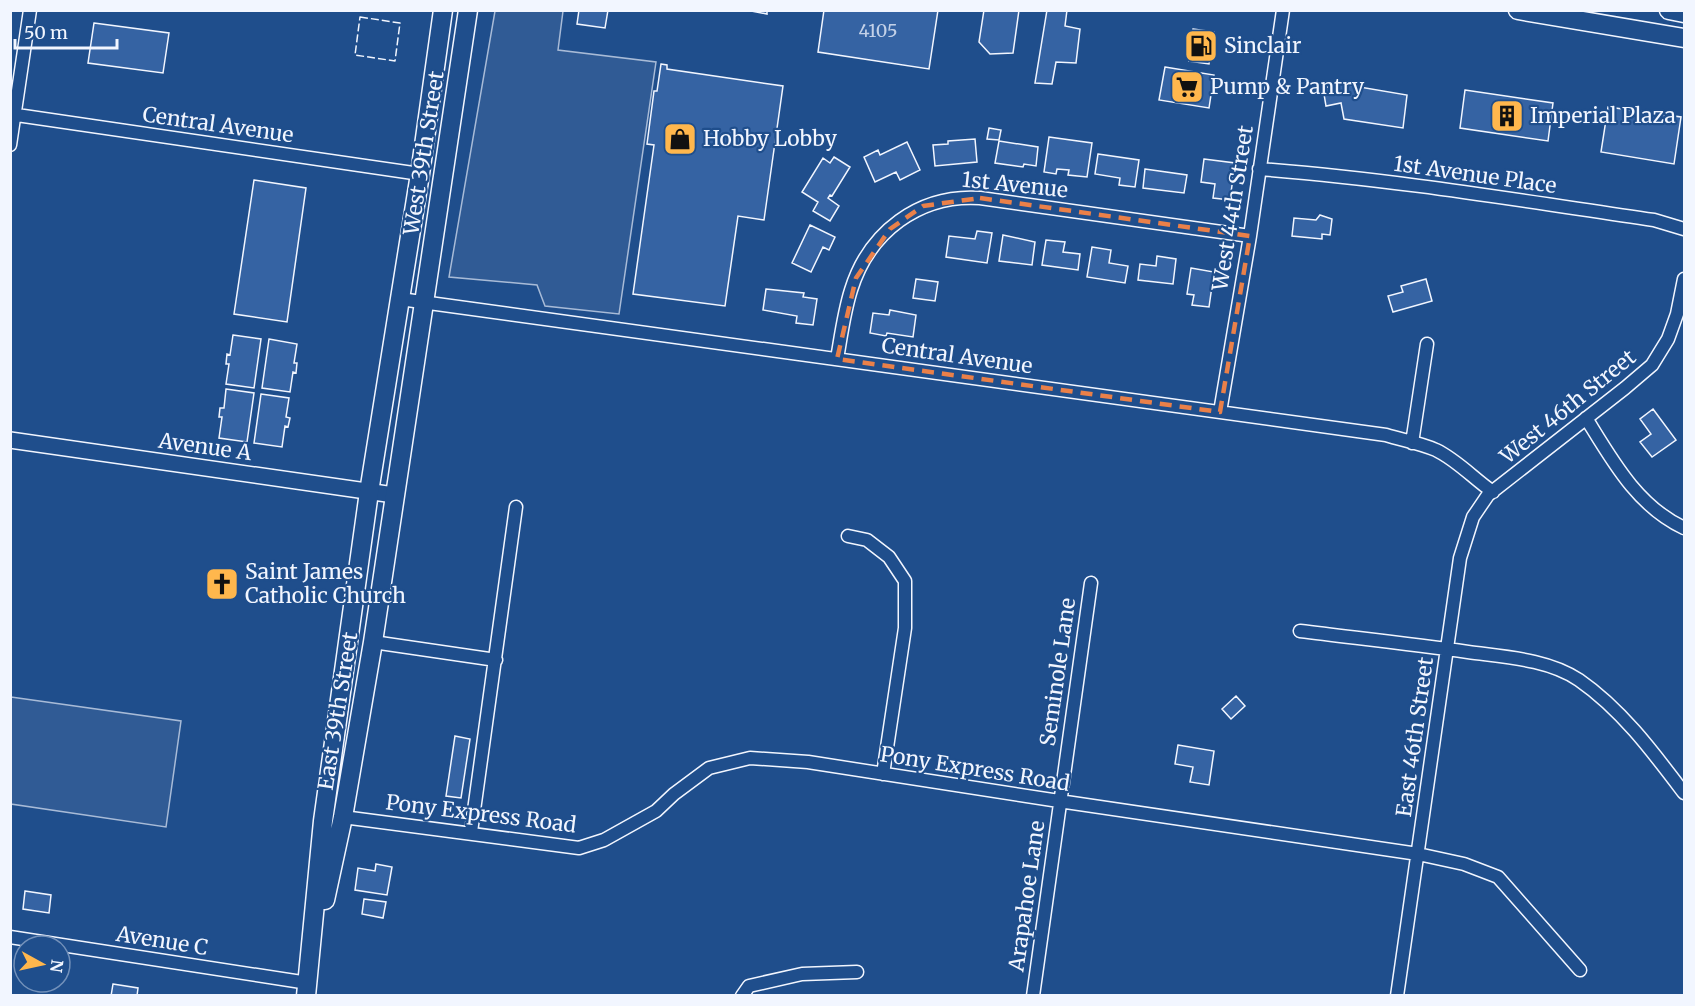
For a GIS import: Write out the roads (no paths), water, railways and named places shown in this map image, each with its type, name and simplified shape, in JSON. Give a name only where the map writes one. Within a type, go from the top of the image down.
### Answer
[{"type":"main road","name":"West 39th Street","points":[[400,299],[443,10]]},
{"type":"main road","name":"West 39th Street","points":[[424,303],[468,10]]},
{"type":"main road","points":[[1518,10],[1684,38]]},
{"type":"main road","points":[[1669,10],[1684,13]]},
{"type":"main road","name":"East 39th Street","points":[[307,989],[323,821],[369,492],[400,299]]},
{"type":"main road","name":"East 39th Street","points":[[307,989],[343,817],[373,642],[424,303]]},
{"type":"street","points":[[10,145],[30,10]]},
{"type":"street","name":"West 44th Street","points":[[1220,412],[1250,236],[1283,10]]},
{"type":"street","name":"Central Avenue","points":[[13,114],[420,174]]},
{"type":"street","name":"1st Avenue Place","points":[[1259,169],[1325,174],[1440,189],[1654,220],[1684,229]]},
{"type":"street","name":"1st Avenue","points":[[837,359],[852,288],[866,258],[898,220],[912,211],[938,201],[953,198],[980,198],[1250,236]]},
{"type":"street","name":"West 46th Street","points":[[1493,492],[1626,388],[1652,364],[1668,339],[1677,314],[1684,279]]},
{"type":"street","name":"Central Avenue","points":[[400,299],[1386,435],[1435,450],[1453,460],[1493,492]]},
{"type":"street","points":[[1412,443],[1426,344]]},
{"type":"street","points":[[1586,418],[1618,470],[1645,501],[1684,528]]},
{"type":"street","name":"Avenue A","points":[[10,440],[394,495]]},
{"type":"street","name":"East 46th Street","points":[[1397,996],[1460,558],[1473,517],[1488,495],[1493,492]]},
{"type":"street","points":[[471,832],[516,507]]},
{"type":"street","points":[[848,536],[867,540],[889,557],[905,581],[905,628],[883,774]]},
{"type":"street","name":"Seminole Lane","points":[[1059,801],[1091,583]]},
{"type":"street","points":[[1300,631],[1505,657],[1555,668],[1577,679],[1609,703],[1660,761],[1684,793]]},
{"type":"street","points":[[373,642],[496,660]]},
{"type":"street","name":"Pony Express Road","points":[[343,817],[579,848],[604,840],[656,812],[674,794],[709,768],[750,758],[808,762],[1418,854],[1464,864],[1498,877],[1580,970]]},
{"type":"street","name":"Arapahoe Lane","points":[[1033,996],[1059,801]]},
{"type":"street","name":"Avenue C","points":[[10,937],[307,989]]},
{"type":"street","points":[[742,996],[749,986],[802,974],[857,972]]},
{"type":"place","name":"Sinclair","points":[[1201,46]]},
{"type":"place","name":"Pump & Pantry","points":[[1187,87]]},
{"type":"place","name":"Imperial Plaza","points":[[1507,116]]},
{"type":"place","name":"Hobby Lobby","points":[[680,139]]},
{"type":"place","name":"Saint James Catholic Church","points":[[222,584]]}]
